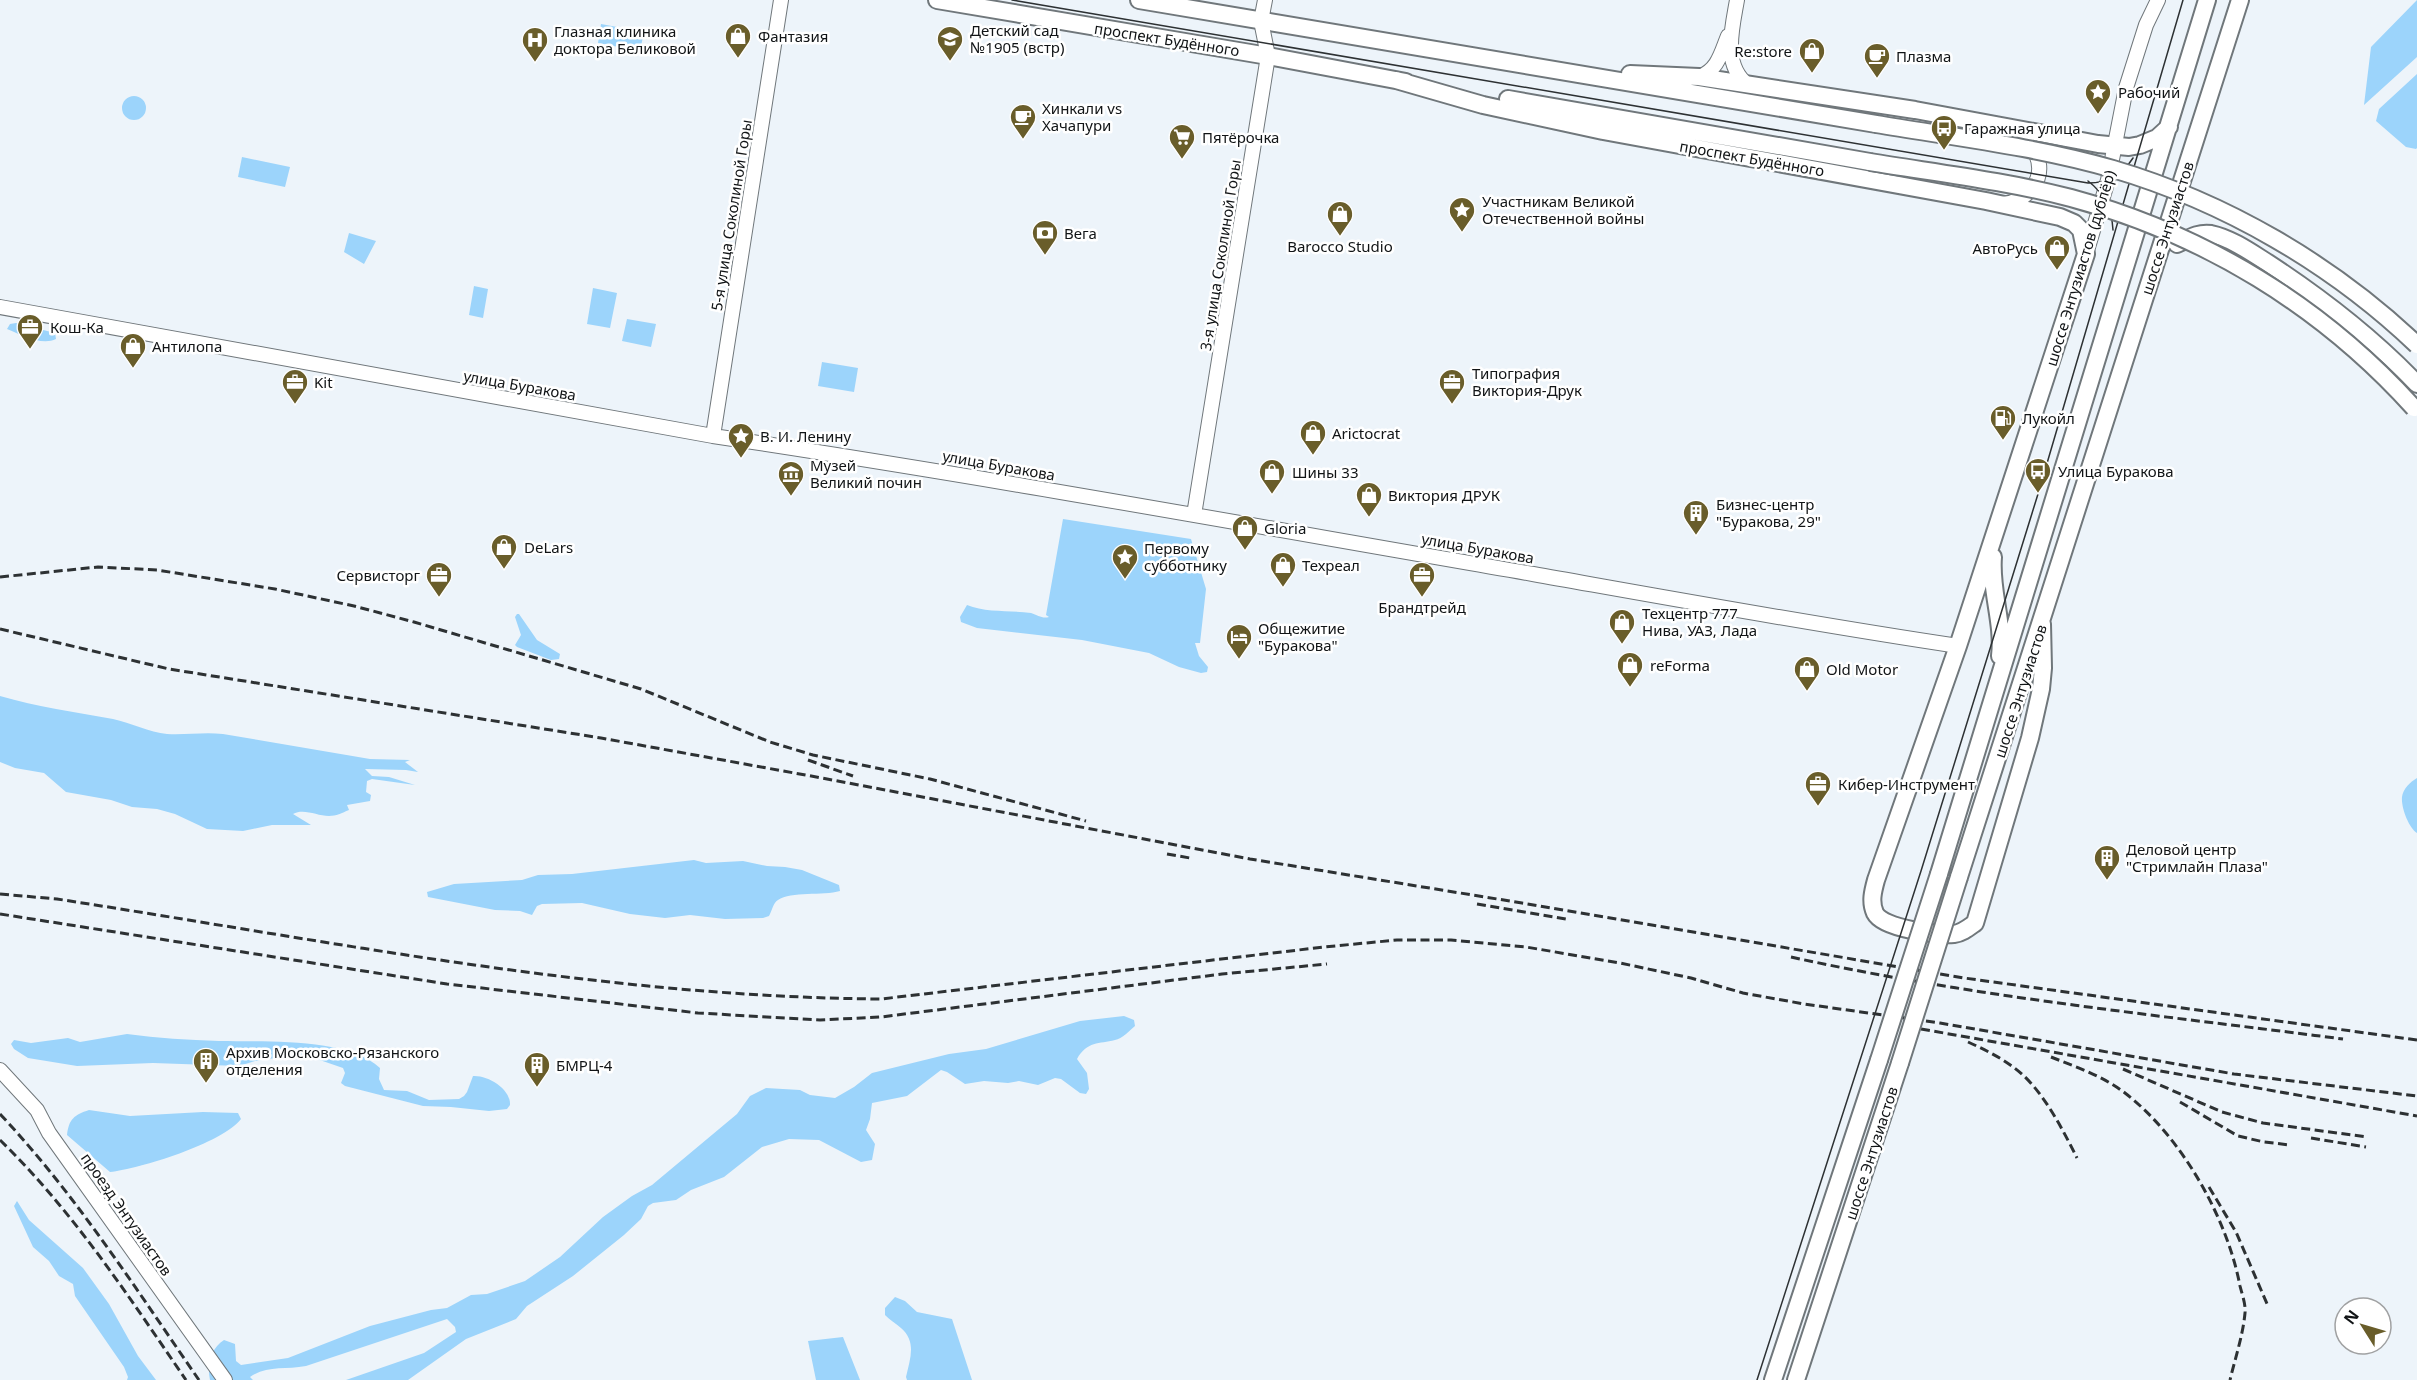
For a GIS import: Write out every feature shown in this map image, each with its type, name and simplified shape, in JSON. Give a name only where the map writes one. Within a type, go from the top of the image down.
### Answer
[{"type":"main road","name":"проспект Будённого","points":[[937,0],[2016,186],[2070,198],[2158,227],[2224,257],[2317,317],[2385,375],[2416,409]]},
{"type":"main road","points":[[1138,0],[1575,73],[1666,81],[1876,124],[2070,158],[2112,169],[2171,188],[2223,211],[2307,259],[2369,304],[2417,345]]},
{"type":"main road","name":"шоссе Энтузиастов","points":[[1773,1380],[1939,874],[2208,0]]},
{"type":"main road","name":"шоссе Энтузиастов","points":[[1796,1380],[2042,624],[2240,0]]},
{"type":"main road","points":[[1666,81],[1699,77],[1915,110],[2115,146],[2140,145],[2157,138],[2169,126]]},
{"type":"main road","name":"проспект Будённого","points":[[1396,80],[1484,105],[1603,131],[2001,204],[2060,217],[2074,223],[2081,230],[2085,239],[2086,254]]},
{"type":"main road","points":[[2156,263],[2171,247],[2198,234],[2211,234],[2228,241],[2262,260],[2332,307],[2367,334],[2417,384]]},
{"type":"main road","name":"шоссе Энтузиастов (дублёр)","points":[[1995,534],[2086,254]]},
{"type":"main road","points":[[1995,534],[1992,576],[2002,645],[1997,684]]},
{"type":"main road","points":[[1995,534],[1879,870],[1872,899],[1875,914],[1885,922],[1900,927],[1955,934],[1975,923],[2030,738],[2041,689],[2042,624]]},
{"type":"street","name":"5-я улица Соколиной Горы","points":[[713,436],[781,0]]},
{"type":"street","name":"3-я улица Соколиной Горы","points":[[1194,515],[1268,56],[1261,21],[1265,0]]},
{"type":"street","points":[[1737,0],[1733,22],[1732,62],[1739,78],[1748,85]]},
{"type":"street","name":"шоссе Энтузиастов (дублёр)","points":[[2086,254],[2108,180],[2126,88],[2146,25],[2158,0]]},
{"type":"street","points":[[1699,77],[1707,74],[1719,60],[1733,22]]},
{"type":"street","points":[[2001,204],[2026,196],[2035,185],[2039,174],[2035,152],[2015,129]]},
{"type":"street","name":"улица Буракова","points":[[0,307],[713,436],[825,452],[1837,628],[1958,646]]},
{"type":"street","name":"проезд Энтузиастов","points":[[0,1070],[38,1110],[49,1133],[225,1380]]},
{"type":"shaded area","points":[[2417,0],[2417,57],[2364,105],[2371,47]]},
{"type":"shaded area","points":[[601,24],[644,32],[640,51],[598,43]]},
{"type":"shaded area","points":[[2417,74],[2416,149],[2406,147],[2376,121],[2379,109]]},
{"type":"shaded area","points":[[134,96],[142,100],[146,108],[142,116],[134,120],[126,116],[122,108],[126,100]]},
{"type":"shaded area","points":[[242,157],[290,167],[285,187],[238,177]]},
{"type":"shaded area","points":[[349,233],[376,241],[364,264],[344,252]]},
{"type":"shaded area","points":[[474,286],[488,289],[483,318],[469,315]]},
{"type":"shaded area","points":[[593,288],[617,293],[610,328],[587,324]]},
{"type":"shaded area","points":[[627,319],[656,324],[651,347],[622,341]]},
{"type":"shaded area","points":[[16,323],[55,333],[56,339],[38,340],[7,329],[10,324]]},
{"type":"shaded area","points":[[822,362],[858,368],[854,392],[818,386]]},
{"type":"shaded area","points":[[1063,519],[1191,539],[1206,589],[1200,643],[1195,643],[1199,656],[1208,667],[1207,672],[1201,673],[1179,667],[1149,653],[1082,640],[977,628],[961,622],[960,617],[967,605],[974,608],[1031,613],[1049,617],[1046,615]]},
{"type":"shaded area","points":[[517,614],[537,640],[560,654],[559,659],[551,660],[515,645],[521,635],[515,617]]},
{"type":"shaded area","points":[[0,696],[113,719],[167,734],[223,734],[370,759],[410,760],[405,762],[418,772],[365,769],[372,776],[389,777],[415,785],[372,779],[367,781],[366,792],[371,795],[370,801],[347,805],[349,810],[334,815],[324,816],[302,812],[293,814],[311,825],[272,825],[243,831],[207,829],[175,814],[157,809],[132,807],[111,800],[66,792],[44,773],[15,768],[0,762]]},
{"type":"shaded area","points":[[2417,778],[2417,833],[2406,817],[2402,797],[2407,786]]},
{"type":"shaded area","points":[[694,860],[706,863],[743,861],[802,870],[839,885],[840,891],[784,897],[775,903],[769,916],[763,918],[725,919],[690,915],[665,918],[630,914],[582,903],[542,904],[537,906],[532,915],[520,911],[495,910],[428,897],[427,892],[454,884],[522,880],[538,875],[572,874]]},
{"type":"shaded area","points":[[1124,1016],[1134,1020],[1135,1026],[1118,1039],[1089,1046],[1077,1059],[1087,1073],[1089,1089],[1086,1094],[1080,1093],[1061,1079],[1055,1078],[1038,1085],[1019,1081],[1008,1083],[984,1081],[965,1084],[941,1070],[907,1096],[872,1103],[866,1130],[875,1144],[872,1160],[861,1162],[819,1140],[789,1139],[762,1147],[724,1177],[691,1190],[676,1200],[653,1203],[648,1206],[641,1219],[624,1235],[573,1276],[527,1306],[516,1319],[466,1339],[408,1380],[346,1380],[424,1353],[456,1332],[455,1327],[447,1319],[306,1366],[276,1368],[256,1373],[250,1377],[253,1380],[210,1380],[211,1358],[215,1348],[224,1340],[235,1344],[236,1361],[241,1365],[288,1358],[370,1326],[447,1308],[471,1295],[487,1294],[525,1281],[560,1257],[603,1217],[652,1185],[737,1114],[750,1096],[766,1088],[800,1090],[810,1095],[835,1098],[872,1073],[949,1054],[986,1049],[1080,1021]]},
{"type":"shaded area","points":[[127,1034],[326,1046],[365,1058],[380,1068],[379,1079],[384,1090],[407,1091],[429,1100],[459,1099],[467,1092],[473,1076],[479,1076],[503,1089],[510,1105],[507,1109],[489,1111],[423,1106],[345,1086],[341,1083],[345,1073],[343,1068],[311,1057],[289,1056],[239,1066],[153,1063],[77,1066],[28,1058],[14,1049],[11,1044],[14,1040],[31,1043],[68,1038],[80,1042]]},
{"type":"shaded area","points":[[89,1110],[130,1116],[203,1112],[238,1113],[241,1119],[217,1137],[199,1146],[140,1166],[110,1172],[67,1135],[73,1118]]},
{"type":"shaded area","points":[[17,1201],[29,1220],[83,1268],[109,1304],[138,1356],[156,1380],[127,1380],[124,1367],[75,1296],[73,1284],[59,1276],[49,1261],[33,1247],[14,1206]]},
{"type":"shaded area","points":[[895,1297],[905,1301],[917,1312],[952,1319],[972,1380],[907,1380],[911,1351],[909,1339],[901,1328],[885,1315],[885,1308]]},
{"type":"shaded area","points":[[843,1337],[860,1380],[816,1380],[808,1341]]},
{"type":"tram line","points":[[1012,0],[2088,183],[2109,180],[2124,169],[2133,158]]},
{"type":"tram line","points":[[1757,1380],[1921,871],[2038,494],[2183,0]]},
{"type":"tram line","points":[[2088,181],[2099,191],[2106,202],[2113,230]]},
{"type":"railway","points":[[0,577],[98,567],[157,570],[275,589],[354,606],[641,689],[770,742],[813,755],[930,779],[1086,821]]},
{"type":"railway","points":[[0,629],[169,669],[601,738],[1250,859],[1964,978],[2417,1040]]},
{"type":"railway","points":[[808,760],[853,776]]},
{"type":"railway","points":[[1167,854],[1190,858]]},
{"type":"railway","points":[[0,894],[57,899],[365,949],[571,978],[777,996],[881,999],[1324,947],[1397,940],[1451,940],[1526,947],[1620,963],[1691,978],[1743,993],[1940,1023],[2234,1074],[2417,1096]]},
{"type":"railway","points":[[1477,904],[1566,919]]},
{"type":"railway","points":[[0,914],[447,984],[698,1013],[820,1020],[881,1017],[1222,974],[1327,964]]},
{"type":"railway","points":[[1791,957],[1997,994],[2343,1039]]},
{"type":"railway","points":[[1921,1029],[2417,1116]]},
{"type":"railway","points":[[1968,1042],[2005,1061],[2032,1084],[2053,1114],[2077,1158]]},
{"type":"railway","points":[[2051,1057],[2099,1077],[2125,1093],[2165,1132],[2199,1180],[2213,1206],[2234,1260],[2244,1303],[2243,1330],[2230,1380]]},
{"type":"railway","points":[[2123,1069],[2222,1112],[2263,1123],[2367,1137]]},
{"type":"railway","points":[[2180,1102],[2238,1136],[2290,1145]]},
{"type":"railway","points":[[0,1114],[80,1210],[199,1380]]},
{"type":"railway","points":[[2311,1138],[2366,1147]]},
{"type":"railway","points":[[0,1140],[27,1167],[76,1225],[186,1380]]},
{"type":"railway","points":[[2209,1187],[2236,1232],[2268,1306]]},
{"type":"place","name":"Фантазия","points":[[738,59]]},
{"type":"place","name":"Детский сад №1905 (встр)","points":[[950,62]]},
{"type":"place","name":"Глазная клиника доктора Беликовой","points":[[535,63]]},
{"type":"place","name":"Re:store","points":[[1812,74]]},
{"type":"place","name":"Плазма","points":[[1877,79]]},
{"type":"place","name":"Рабочий","points":[[2098,115]]},
{"type":"place","name":"Хинкали vs Хачапури","points":[[1023,140]]},
{"type":"place","name":"Гаражная улица","points":[[1944,151]]},
{"type":"place","name":"Пятёрочка","points":[[1182,160]]},
{"type":"place","name":"Участникам Великой Отечественной войны","points":[[1462,233]]},
{"type":"place","name":"Barocco Studio","points":[[1340,237]]},
{"type":"place","name":"Вега","points":[[1045,256]]},
{"type":"place","name":"АвтоРусь","points":[[2057,271]]},
{"type":"place","name":"Кош-Ка","points":[[30,350]]},
{"type":"place","name":"Антилопа","points":[[133,369]]},
{"type":"place","name":"Kit","points":[[295,405]]},
{"type":"place","name":"Типография Виктория-Друк","points":[[1452,405]]},
{"type":"place","name":"Лукойл","points":[[2003,441]]},
{"type":"place","name":"Arictocrat","points":[[1313,456]]},
{"type":"place","name":"В. И. Ленину","points":[[741,459]]},
{"type":"place","name":"Улица Буракова","points":[[2038,494]]},
{"type":"place","name":"Шины 33","points":[[1272,495]]},
{"type":"place","name":"Музей Великий почин","points":[[791,497]]},
{"type":"place","name":"Виктория ДРУК","points":[[1369,518]]},
{"type":"place","name":"Бизнес-центр \"Буракова, 29\"","points":[[1696,536]]},
{"type":"place","name":"Gloria","points":[[1245,551]]},
{"type":"place","name":"DeLars","points":[[504,570]]},
{"type":"place","name":"Первому субботнику","points":[[1125,580]]},
{"type":"place","name":"Техреал","points":[[1283,588]]},
{"type":"place","name":"Сервисторг","points":[[439,598]]},
{"type":"place","name":"Брандтрейд","points":[[1422,598]]},
{"type":"place","name":"Техцентр 777 Нива, УАЗ, Лада","points":[[1622,645]]},
{"type":"place","name":"Общежитие \"Буракова\"","points":[[1239,660]]},
{"type":"place","name":"reForma","points":[[1630,688]]},
{"type":"place","name":"Old Motor","points":[[1807,692]]},
{"type":"place","name":"Кибер-Инструмент","points":[[1818,807]]},
{"type":"place","name":"Деловой центр \"Стримлайн Плаза\"","points":[[2107,881]]},
{"type":"place","name":"Архив Московско-Рязанского отделения","points":[[206,1084]]},
{"type":"place","name":"БМРЦ-4","points":[[537,1088]]}]
